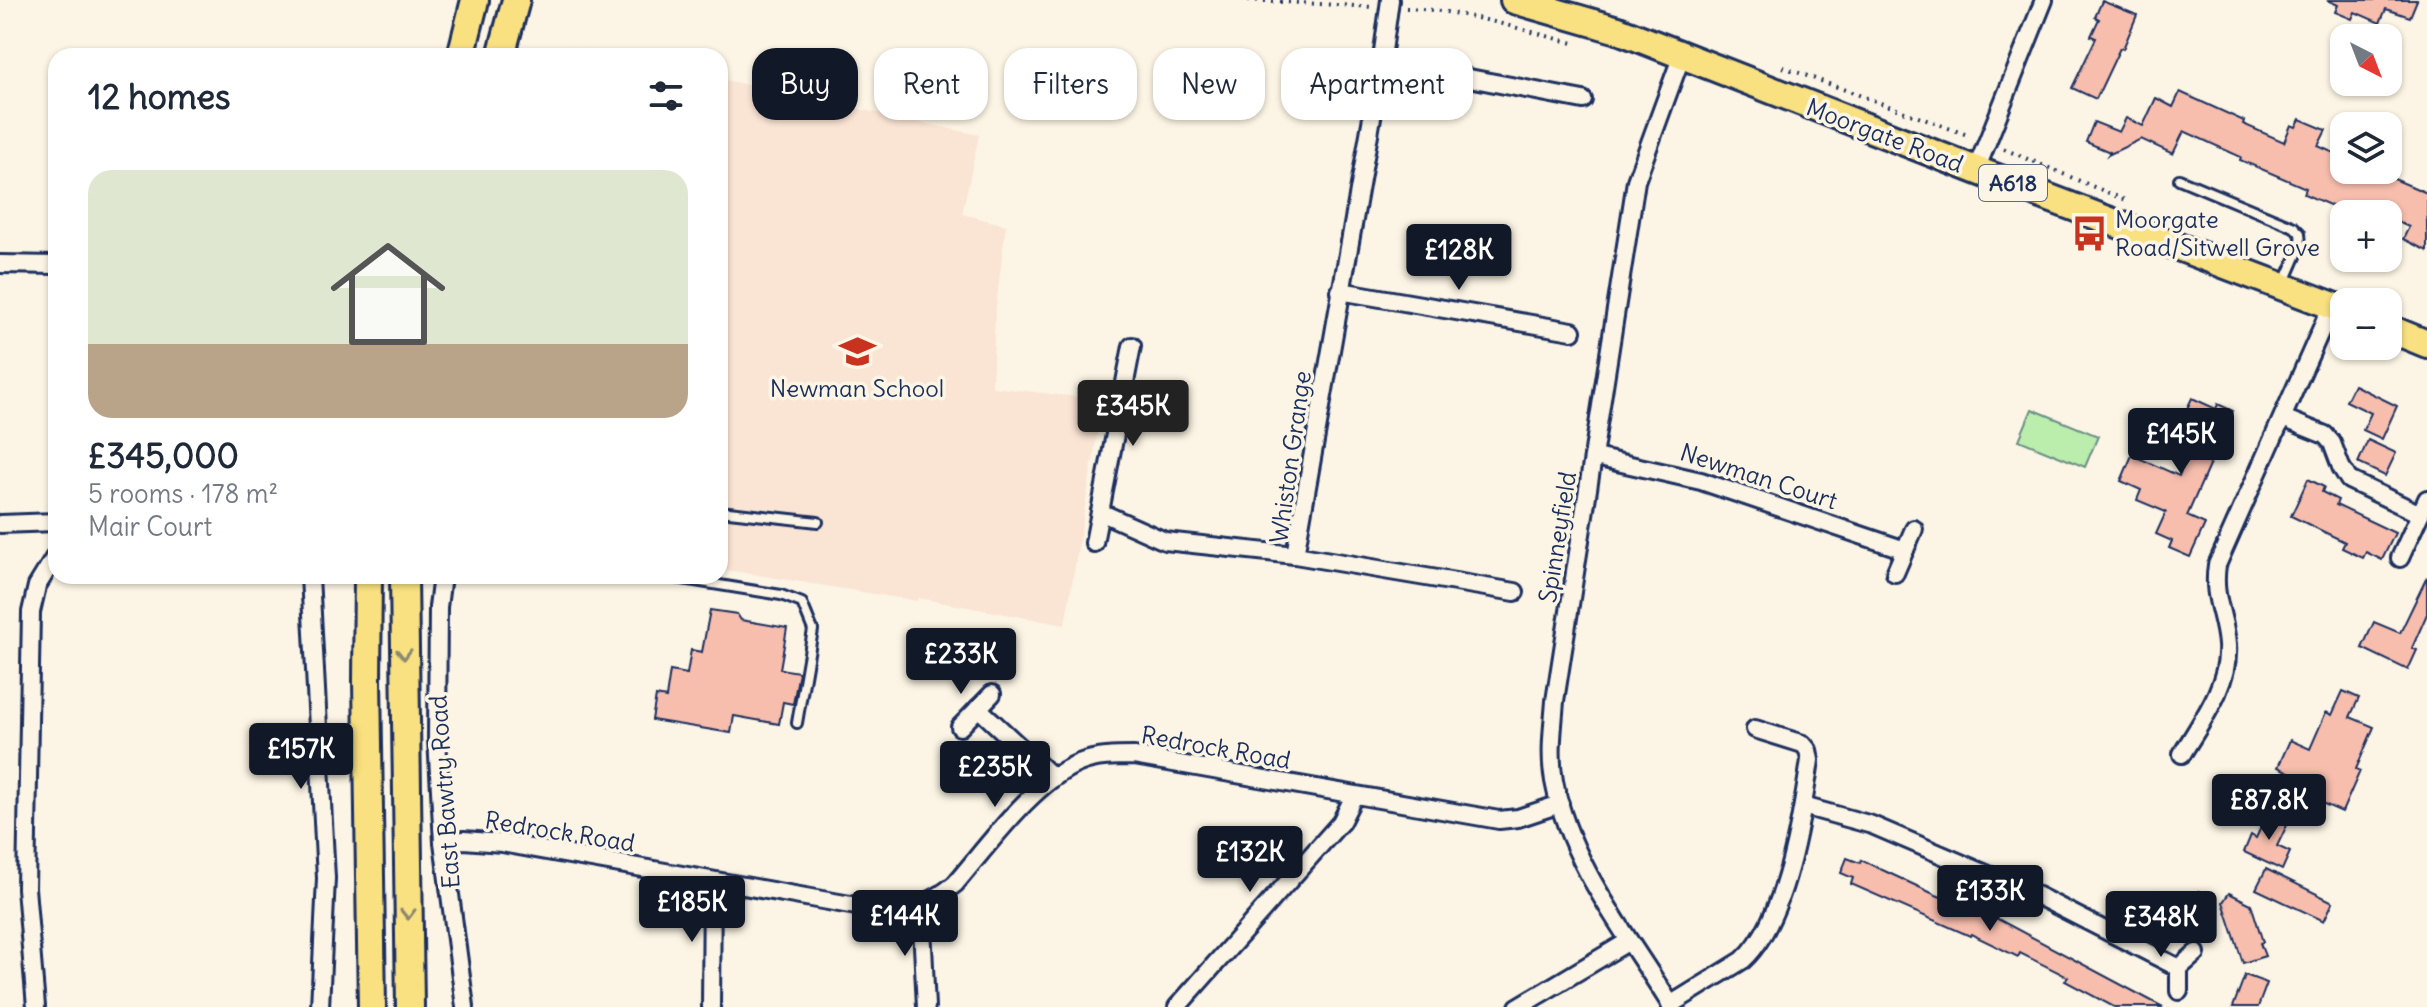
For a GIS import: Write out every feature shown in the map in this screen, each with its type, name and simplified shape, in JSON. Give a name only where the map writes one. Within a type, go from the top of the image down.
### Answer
[{"type":"main road","points":[[463,48],[475,0]]},
{"type":"main road","points":[[503,48],[516,0]]},
{"type":"main road","name":"Moorgate Road","points":[[1514,0],[1618,30],[2330,305]]},
{"type":"main road","points":[[2402,334],[2427,344]]},
{"type":"main road","points":[[368,584],[372,1007]]},
{"type":"main road","name":"East Bawtry Road","points":[[404,584],[410,1007]]},
{"type":"street","points":[[1976,170],[2044,0]]},
{"type":"street","name":"Whiston Grange","points":[[1384,48],[1390,4]]},
{"type":"street","name":"Spinneyfield","points":[[1671,1006],[1587,871],[1560,804],[1552,757],[1555,701],[1636,181],[1682,55]]},
{"type":"street","points":[[1473,79],[1583,100]]},
{"type":"street","name":"Whiston Grange","points":[[1371,120],[1295,555],[1515,592]]},
{"type":"street","points":[[0,264],[48,265]]},
{"type":"street","points":[[1340,291],[1572,331]]},
{"type":"street","points":[[2182,754],[2211,705],[2226,666],[2227,644],[2214,585],[2217,565],[2283,418],[2330,324]]},
{"type":"street","points":[[1094,543],[1132,346]]},
{"type":"street","points":[[2283,418],[2325,435],[2332,443],[2349,480],[2424,506],[2400,558]]},
{"type":"street","name":"Newman Court","points":[[1595,457],[1701,481],[1905,550]]},
{"type":"street","points":[[1100,512],[1165,541],[1295,555]]},
{"type":"street","points":[[0,524],[48,522]]},
{"type":"street","points":[[1895,573],[1914,529]]},
{"type":"street","points":[[36,1007],[26,888],[31,612],[37,586],[48,568]]},
{"type":"street","points":[[310,584],[326,878],[320,1007]]},
{"type":"street","name":"East Bawtry Road","points":[[441,584],[437,739],[443,842],[465,1007]]},
{"type":"street","points":[[960,727],[992,694]]},
{"type":"street","points":[[978,708],[1052,777]]},
{"type":"street","points":[[1671,1006],[1753,951],[1778,900],[1803,806],[1810,760],[1803,744],[1755,729]]},
{"type":"street","name":"Redrock Road","points":[[443,842],[502,843],[884,911],[921,906],[955,884],[1052,777],[1080,762],[1108,756],[1134,756],[1499,820],[1518,818],[1560,804]]},
{"type":"street","points":[[1177,1007],[1341,822],[1354,796]]},
{"type":"street","points":[[1803,806],[1872,825],[2024,890],[2179,968]]},
{"type":"street","points":[[711,1007],[712,881]]},
{"type":"street","points":[[921,906],[926,1007]]},
{"type":"street","points":[[1518,1007],[1629,941]]},
{"type":"street","points":[[2179,991],[2179,968],[2196,953]]},
{"type":"lane","points":[[2179,179],[2294,227],[2300,233],[2301,245],[2283,286]]},
{"type":"lane","points":[[728,512],[818,522]]},
{"type":"lane","points":[[713,584],[781,595],[802,603],[813,630],[797,723]]},
{"type":"path","points":[[1248,0],[1390,4],[1510,27],[1585,46]]},
{"type":"shaded area","name":"Newman School","points":[[728,81],[752,86],[752,120],[858,120],[858,109],[874,112],[874,120],[910,120],[979,135],[962,214],[1006,225],[995,315],[992,387],[1103,400],[1065,625],[918,598],[917,601],[728,570]]},
{"type":"green space","points":[[2032,409],[2098,436],[2085,467],[2019,440]]},
{"type":"building","points":[[2327,0],[2417,0],[2410,17],[2386,9],[2380,23],[2355,12],[2352,19],[2335,12],[2338,5]]},
{"type":"building","points":[[2102,1],[2137,15],[2096,99],[2072,88],[2096,38],[2091,36],[2099,19],[2095,17]]},
{"type":"building","points":[[2180,92],[2284,142],[2291,125],[2296,127],[2300,119],[2326,130],[2318,146],[2330,151],[2330,184],[2402,182],[2427,193],[2427,251],[2403,239],[2409,227],[2402,224],[2402,200],[2330,200],[2330,205],[2304,194],[2306,188],[2240,160],[2241,157],[2184,131],[2173,154],[2141,139],[2108,155],[2110,152],[2086,142],[2094,122],[2119,132],[2126,118],[2143,126],[2156,98],[2173,107]]},
{"type":"building","points":[[2354,385],[2397,406],[2382,439],[2363,430],[2371,413],[2346,401]]},
{"type":"building","points":[[2192,398],[2216,409],[2218,404],[2233,411],[2187,516],[2205,524],[2190,557],[2169,548],[2172,541],[2156,534],[2166,512],[2137,500],[2141,490],[2121,481],[2132,455],[2179,476],[2192,446],[2178,440]]},
{"type":"building","points":[[2368,440],[2396,453],[2385,476],[2358,463]]},
{"type":"building","points":[[2308,479],[2324,487],[2322,492],[2338,500],[2336,505],[2395,533],[2382,560],[2366,552],[2363,558],[2342,548],[2345,542],[2291,516]]},
{"type":"building","points":[[2427,577],[2427,614],[2412,648],[2417,650],[2408,670],[2362,648],[2374,622],[2400,633]]},
{"type":"building","points":[[710,610],[737,614],[741,620],[787,628],[780,669],[799,672],[793,704],[783,702],[779,724],[734,716],[731,733],[652,720],[656,696],[666,698],[670,671],[687,674],[691,650],[702,652]]},
{"type":"building","points":[[2343,691],[2359,698],[2350,717],[2374,727],[2356,769],[2360,771],[2342,812],[2315,800],[2321,787],[2278,767],[2290,740],[2310,749],[2326,712],[2332,715]]},
{"type":"building","points":[[2268,812],[2289,821],[2277,846],[2290,852],[2282,870],[2244,852],[2251,835],[2256,838]]},
{"type":"building","points":[[1847,858],[1860,863],[1861,860],[1936,895],[1994,917],[2163,1007],[2114,1007],[2065,981],[2068,977],[2020,953],[2018,957],[1851,884],[1853,878],[1841,873]]},
{"type":"building","points":[[2266,869],[2333,902],[2324,921],[2256,889]]},
{"type":"building","points":[[2159,891],[2190,906],[2180,927],[2149,912]]},
{"type":"building","points":[[2199,891],[2214,897],[2206,917],[2191,911]]},
{"type":"building","points":[[2229,893],[2251,904],[2265,956],[2243,963],[2223,902]]},
{"type":"building","points":[[2245,975],[2267,983],[2258,1007],[2233,1007]]},
{"type":"place","name":"Moorgate Road/Sitwell Grove","points":[[2089,233]]},
{"type":"place","name":"Newman School","points":[[857,351]]}]
